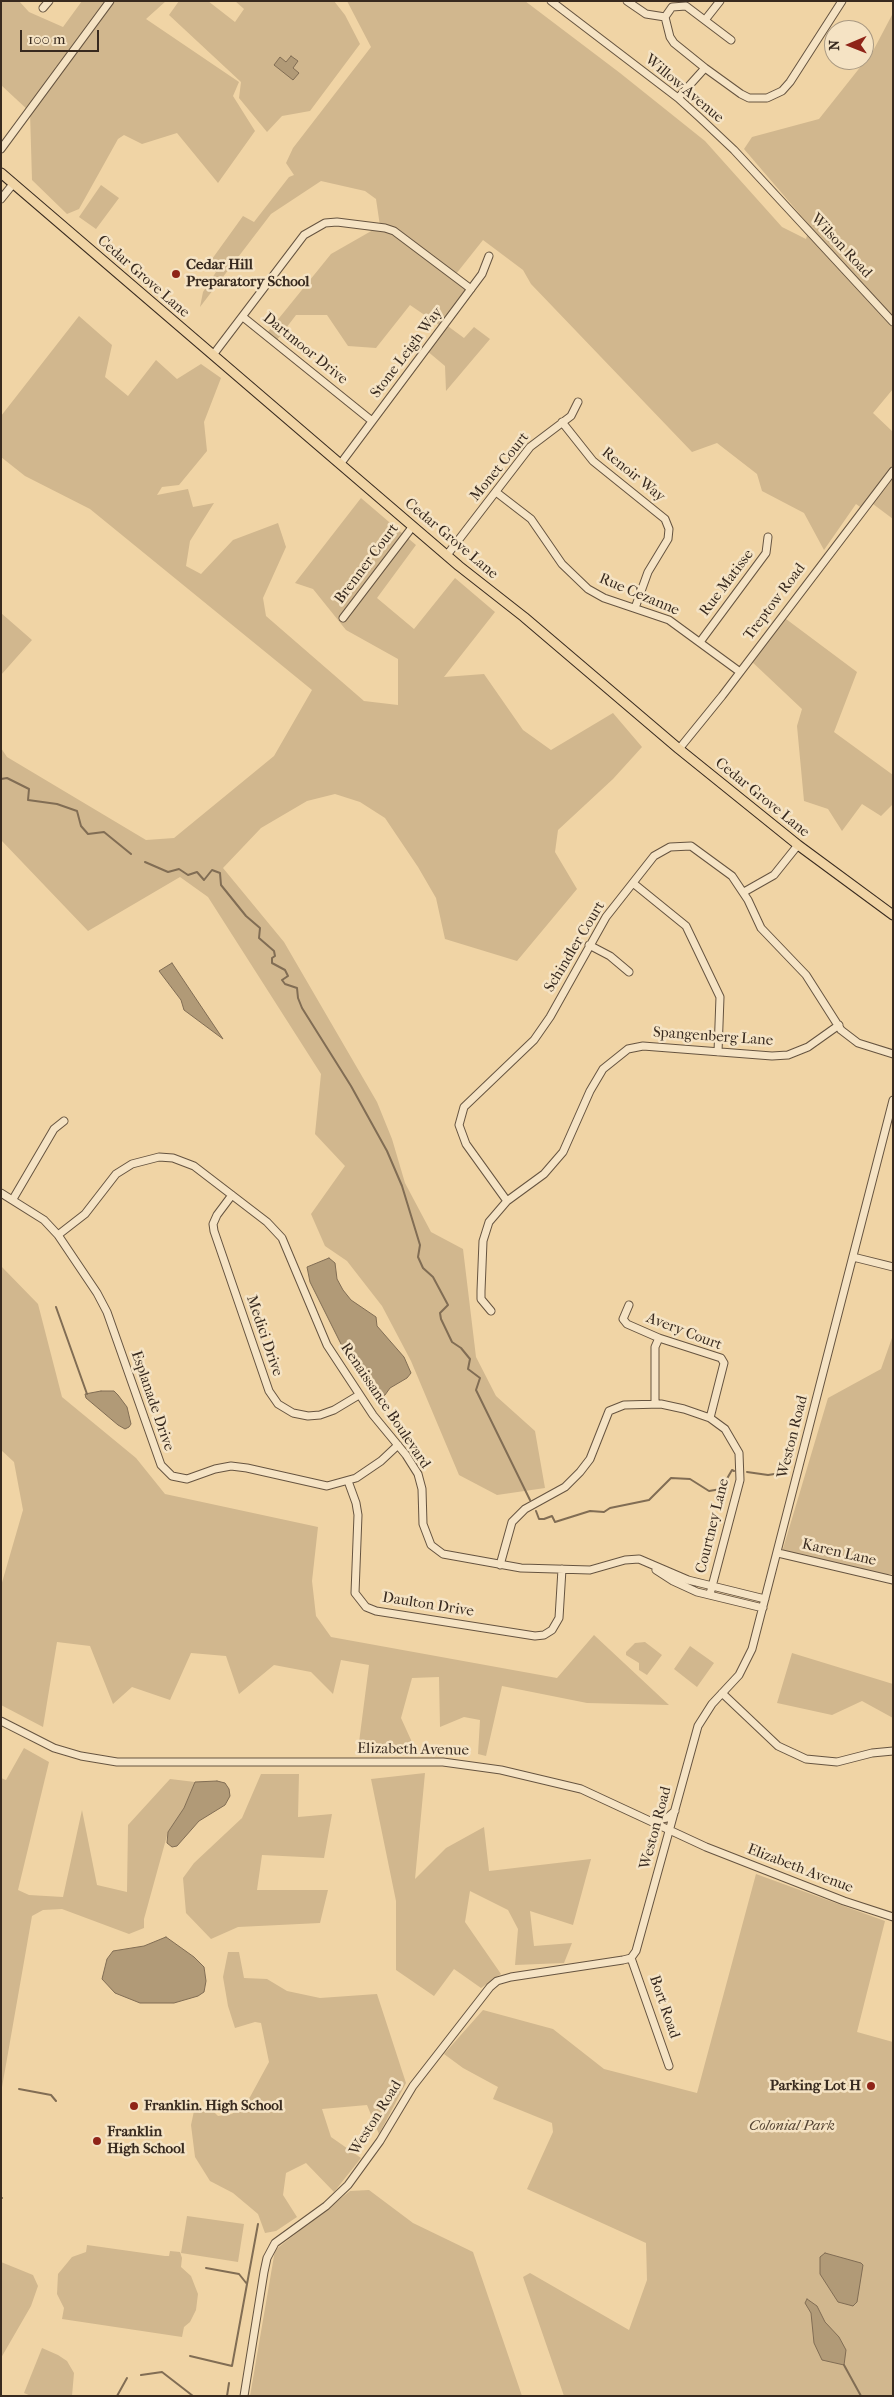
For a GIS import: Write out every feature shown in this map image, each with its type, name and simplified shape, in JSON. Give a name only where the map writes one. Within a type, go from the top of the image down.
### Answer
[{"type":"main road","name":"Cedar Grove Lane","points":[[1,173],[447,555],[524,617],[679,749],[798,845],[893,915]]},
{"type":"street","points":[[44,8],[49,1]]},
{"type":"street","points":[[1,149],[110,1]]},
{"type":"street","name":"Willow Avenue","points":[[551,1],[678,98],[734,150],[789,210]]},
{"type":"street","points":[[705,20],[720,1]]},
{"type":"street","points":[[731,40],[686,6],[678,5],[672,7],[665,17],[670,37],[674,43],[705,68],[749,98],[767,98],[775,95],[790,82],[842,1]]},
{"type":"street","points":[[628,2],[646,14],[665,17]]},
{"type":"street","points":[[678,98],[705,68]]},
{"type":"street","points":[[1,198],[13,184]]},
{"type":"street","name":"Wilson Road","points":[[789,210],[893,322]]},
{"type":"street","points":[[213,355],[304,235],[319,225],[332,222],[385,228],[394,231],[471,289]]},
{"type":"street","name":"Stone Leigh Way","points":[[341,463],[482,274],[489,256]]},
{"type":"street","name":"Dartmoor Drive","points":[[243,317],[372,422]]},
{"type":"street","name":"Monet Court","points":[[447,555],[535,442],[574,412],[578,402]]},
{"type":"street","name":"Renoir Way","points":[[562,422],[593,461],[665,519],[669,529],[668,539],[648,572],[635,608]]},
{"type":"street","name":"Treptow Road","points":[[679,749],[893,471]]},
{"type":"street","name":"Rue Cezanne","points":[[496,492],[531,519],[572,576],[588,589],[604,598],[669,620],[740,672]]},
{"type":"street","name":"Brenner Court","points":[[343,618],[413,526]]},
{"type":"street","name":"Rue Matisse","points":[[700,642],[766,554],[768,537]]},
{"type":"street","name":"Schindler Court","points":[[507,1201],[466,1144],[459,1125],[462,1112],[469,1100],[534,1040],[550,1017],[606,917],[654,856],[670,847],[679,845],[691,846],[738,882],[761,928],[806,975],[839,1025],[858,1043],[893,1054]]},
{"type":"street","points":[[744,892],[774,875],[798,845]]},
{"type":"street","points":[[633,883],[686,926],[720,997],[718,1052]]},
{"type":"street","points":[[590,945],[610,956],[630,972]]},
{"type":"street","name":"Spangenberg Lane","points":[[491,1311],[481,1299],[483,1241],[489,1222],[507,1201],[544,1174],[563,1152],[590,1091],[603,1069],[628,1049],[643,1046],[788,1055],[808,1048],[839,1025]]},
{"type":"street","name":"Weston Road","points":[[244,2396],[264,2272],[267,2258],[275,2243],[326,2206],[348,2185],[380,2141],[413,2086],[490,1987],[498,1981],[511,1977],[592,1966],[631,1958],[636,1951],[698,1726],[706,1712],[739,1675],[748,1658],[778,1553],[893,1100]]},
{"type":"street","points":[[13,1199],[54,1130],[64,1121]]},
{"type":"street","name":"Renaissance Boulevard","points":[[58,1235],[85,1214],[116,1174],[132,1164],[146,1159],[173,1158],[194,1166],[267,1222],[282,1238],[318,1327],[359,1395],[418,1474],[422,1488],[423,1524],[431,1545],[443,1554],[521,1568],[590,1570],[625,1560],[639,1559]]},
{"type":"street","name":"Esplanade Drive","points":[[1,1193],[38,1214],[58,1235],[107,1312],[153,1446],[161,1465],[172,1476],[187,1479],[215,1469],[231,1466],[327,1486],[348,1481],[367,1471],[398,1446]]},
{"type":"street","name":"Medici Drive","points":[[232,1195],[217,1215],[213,1224],[214,1231],[269,1392],[278,1404],[293,1413],[308,1416],[320,1415],[334,1410],[359,1395]]},
{"type":"street","points":[[853,1257],[893,1267]]},
{"type":"street","name":"Avery Court","points":[[629,1305],[623,1319],[627,1324],[659,1338],[721,1358],[724,1363],[710,1418]]},
{"type":"street","points":[[655,1404],[656,1347],[659,1338]]},
{"type":"street","name":"Courtney Lane","points":[[500,1564],[512,1522],[525,1509],[565,1487],[580,1472],[590,1459],[609,1411],[624,1405],[655,1404],[684,1409],[710,1418],[725,1430],[736,1445],[741,1471],[710,1594]]},
{"type":"street","name":"Daulton Drive","points":[[348,1481],[356,1503],[358,1516],[355,1593],[366,1607],[376,1611],[535,1636],[544,1635],[552,1630],[560,1618],[562,1569]]},
{"type":"street","name":"Karen Lane","points":[[778,1553],[893,1580]]},
{"type":"street","points":[[639,1559],[688,1580],[765,1599]]},
{"type":"street","points":[[639,1559],[685,1587],[763,1608]]},
{"type":"street","points":[[722,1693],[778,1746],[806,1759],[837,1762],[872,1753],[893,1751]]},
{"type":"street","name":"Elizabeth Avenue","points":[[1,1721],[54,1748],[87,1757],[117,1762],[434,1762],[472,1764],[577,1788],[669,1831],[802,1885],[893,1917]]},
{"type":"street","points":[[648,1821],[663,1820],[675,1810]]},
{"type":"street","name":"Bort Road","points":[[631,1958],[669,2066]]},
{"type":"green space","points":[[1,1],[19,1],[29,12],[63,27],[82,1],[166,1],[146,19],[239,82],[233,96],[255,131],[218,183],[177,133],[142,144],[124,135],[118,139],[79,209],[67,214],[32,180],[30,112],[1,85]]},
{"type":"green space","points":[[179,1],[208,1],[235,22],[244,9],[235,1],[334,1],[345,15],[360,44],[310,111],[282,116],[267,132],[239,98],[241,82],[169,15]]},
{"type":"green space","points":[[347,1],[525,1],[705,141],[782,227],[806,239],[810,226],[744,149],[752,137],[819,119],[858,70],[874,70],[874,49],[893,13],[893,389],[873,413],[893,432],[893,519],[869,501],[863,509],[856,504],[824,550],[804,513],[762,491],[757,474],[717,443],[692,452],[531,284],[523,270],[483,240],[452,279],[470,290],[445,324],[464,338],[474,327],[490,339],[446,391],[445,366],[426,350],[442,327],[410,305],[376,348],[348,346],[327,315],[296,315],[277,340],[267,333],[331,254],[380,226],[376,199],[365,191],[321,181],[271,214],[200,307],[203,292],[216,272],[207,266],[243,216],[254,222],[289,177],[294,175],[286,163],[293,148],[371,47]]},
{"type":"green space","points":[[101,185],[119,198],[96,229],[79,217]]},
{"type":"green space","points":[[79,316],[112,345],[105,377],[128,396],[156,360],[177,379],[201,364],[221,378],[204,422],[207,451],[179,485],[162,487],[157,495],[188,489],[193,507],[214,503],[190,541],[186,566],[201,574],[233,540],[278,523],[286,547],[263,598],[266,616],[364,701],[398,705],[398,659],[346,630],[313,589],[295,583],[361,498],[416,545],[377,598],[414,629],[455,578],[495,612],[444,677],[484,674],[523,730],[551,750],[613,713],[642,747],[613,779],[558,830],[555,852],[577,889],[517,961],[445,939],[436,898],[385,818],[360,802],[335,794],[307,801],[261,828],[223,868],[284,942],[377,1102],[392,1139],[405,1183],[431,1232],[463,1249],[476,1357],[496,1396],[535,1431],[545,1488],[497,1495],[459,1475],[411,1361],[382,1306],[347,1261],[325,1246],[311,1214],[345,1166],[315,1134],[321,1074],[208,897],[180,877],[88,931],[1,840],[1,748],[7,757],[146,840],[174,838],[274,756],[312,690],[90,509],[25,476],[1,457],[1,416]]},
{"type":"green space","points":[[1,613],[32,640],[1,675]]},
{"type":"green space","points":[[782,616],[857,672],[834,732],[893,775],[893,804],[881,816],[862,804],[842,831],[828,809],[804,801],[797,726],[802,709],[749,659]]},
{"type":"green space","points":[[1,1266],[38,1304],[62,1397],[136,1458],[165,1494],[318,1527],[312,1581],[316,1616],[331,1637],[557,1678],[594,1635],[669,1705],[587,1703],[502,1686],[486,1756],[478,1754],[480,1720],[464,1717],[440,1727],[439,1677],[412,1678],[401,1718],[416,1751],[358,1750],[369,1665],[341,1660],[333,1694],[311,1672],[274,1665],[239,1694],[226,1656],[191,1653],[170,1700],[132,1687],[113,1704],[90,1646],[57,1642],[43,1727],[1,1705],[1,1586],[23,1510],[14,1462],[1,1450]]},
{"type":"green space","points":[[893,1335],[893,1574],[881,1574],[782,1552],[828,1398],[881,1369]]},
{"type":"green space","points":[[645,1642],[662,1655],[647,1675],[639,1670],[639,1663],[626,1655],[626,1652],[635,1643]]},
{"type":"green space","points":[[690,1646],[714,1663],[697,1687],[674,1669]]},
{"type":"green space","points":[[792,1653],[893,1684],[893,1718],[862,1701],[832,1715],[777,1703]]},
{"type":"green space","points":[[24,1748],[49,1762],[18,1890],[29,1895],[63,1897],[82,1810],[97,1885],[127,1892],[128,1825],[170,1779],[195,1782],[184,1808],[168,1832],[144,1919],[144,1928],[129,1934],[62,1909],[43,1910],[32,1916],[1,2093],[1,1778],[6,1780]]},
{"type":"green space","points":[[425,1773],[415,1879],[446,1848],[484,1827],[489,1871],[591,1859],[573,1925],[530,1911],[534,1946],[572,1943],[564,1963],[515,1965],[518,1929],[508,1910],[470,1891],[465,1922],[501,1974],[481,1988],[454,1969],[434,1996],[396,1970],[396,1901],[371,1779]]},
{"type":"green space","points":[[261,1774],[299,1774],[298,1817],[332,1814],[324,1858],[262,1855],[257,1890],[328,1890],[320,1923],[238,1927],[211,1939],[186,1913],[183,1878],[194,1863],[242,1818]]},
{"type":"green space","name":"Colonial Park","points":[[756,1874],[885,1921],[857,2032],[893,2042],[893,2396],[564,2396],[523,2277],[530,2273],[629,2330],[647,2280],[646,2243],[527,2189],[553,2132],[552,2123],[493,2099],[498,2087],[463,2068],[444,2054],[483,2010],[553,2029],[604,2069],[697,2093]]},
{"type":"green space","points":[[228,1952],[239,1952],[244,1978],[267,1979],[287,1991],[320,1998],[377,1994],[406,2083],[379,2134],[367,2105],[322,2109],[331,2137],[361,2158],[334,2192],[306,2163],[286,2173],[283,2195],[297,2217],[276,2231],[265,2233],[258,2214],[233,2193],[210,2181],[195,2157],[191,2125],[194,2111],[212,2110],[218,2116],[232,2114],[250,2097],[269,2062],[261,2023],[255,2022],[235,2028],[228,2006],[223,1977]]},
{"type":"green space","points":[[369,2190],[413,2223],[473,2252],[522,2396],[250,2396],[275,2250],[350,2191]]},
{"type":"green space","points":[[187,2216],[244,2224],[238,2262],[181,2253]]},
{"type":"green space","points":[[87,2245],[165,2256],[169,2256],[170,2251],[180,2252],[182,2258],[181,2267],[191,2276],[198,2294],[196,2310],[190,2322],[184,2327],[182,2337],[62,2319],[64,2308],[57,2294],[58,2274],[72,2257],[86,2252]]},
{"type":"green space","points":[[1,2262],[33,2275],[38,2286],[31,2306],[1,2358]]},
{"type":"green space","points":[[42,2348],[67,2361],[74,2373],[72,2396],[31,2396],[24,2393]]},
{"type":"shaded area","points":[[291,56],[298,61],[293,68],[299,73],[293,80],[274,65],[280,57],[286,62]]},
{"type":"shaded area","points":[[172,963],[223,1039],[184,1010],[181,1000],[159,971]]},
{"type":"shaded area","points":[[329,1258],[335,1263],[337,1279],[343,1290],[351,1300],[376,1317],[377,1326],[404,1357],[411,1373],[407,1378],[390,1388],[385,1395],[377,1397],[365,1377],[361,1376],[349,1360],[310,1282],[307,1267]]},
{"type":"shaded area","points":[[114,1391],[118,1395],[127,1407],[131,1424],[129,1427],[125,1429],[118,1425],[86,1398],[85,1394]]},
{"type":"shaded area","points":[[217,1781],[225,1783],[229,1789],[230,1796],[225,1805],[199,1821],[177,1846],[172,1847],[167,1843],[168,1832],[184,1808],[195,1782]]},
{"type":"shaded area","points":[[166,1937],[194,1957],[204,1967],[206,1981],[204,1992],[198,1996],[174,2003],[140,2003],[115,1993],[102,1979],[107,1959],[113,1951],[144,1946]]},
{"type":"shaded area","points":[[825,2253],[863,2265],[857,2302],[853,2306],[838,2302],[820,2274],[820,2257]]},
{"type":"shaded area","points":[[807,2299],[817,2306],[825,2322],[839,2337],[846,2350],[844,2365],[822,2360],[814,2343],[811,2313],[805,2303]]},
{"type":"waterway","points":[[1,779],[7,778],[29,789],[28,800],[57,804],[77,811],[81,826],[88,834],[104,832],[131,854]]},
{"type":"waterway","points":[[145,862],[168,872],[179,869],[188,875],[197,872],[204,880],[212,870],[220,873],[221,885],[246,916],[260,928],[259,938],[274,951],[275,956],[272,958],[272,963],[285,970],[288,976],[282,980],[285,984],[297,988],[302,1008],[351,1086],[387,1151],[402,1186],[420,1245],[418,1257],[423,1268],[433,1277],[448,1305],[440,1313],[441,1319],[452,1342],[461,1348],[470,1359],[468,1369],[480,1378],[476,1390],[530,1500]]},
{"type":"waterway","points":[[56,1307],[87,1394]]},
{"type":"waterway","points":[[536,1511],[539,1519],[552,1516],[555,1522],[590,1511],[604,1512],[610,1508],[649,1500],[671,1478],[690,1479],[709,1491],[721,1489],[732,1470],[734,1471]]},
{"type":"waterway","points":[[747,1472],[768,1475],[788,1472]]},
{"type":"waterway","points":[[19,2089],[51,2095],[56,2101]]},
{"type":"waterway","points":[[190,2356],[232,2366],[258,2224]]},
{"type":"waterway","points":[[206,2268],[239,2274],[247,2284]]},
{"type":"waterway","points":[[844,2365],[861,2396]]},
{"type":"waterway","points":[[141,2375],[162,2372],[193,2396]]},
{"type":"waterway","points":[[117,2396],[127,2378]]},
{"type":"waterway","points":[[227,2396],[229,2383]]},
{"type":"place","name":"Cedar Hill Preparatory School","points":[[176,274]]},
{"type":"place","name":"Parking Lot H","points":[[871,2086]]},
{"type":"place","name":"Franklin. High School","points":[[134,2106]]},
{"type":"place","name":"Franklin High School","points":[[97,2141]]}]
